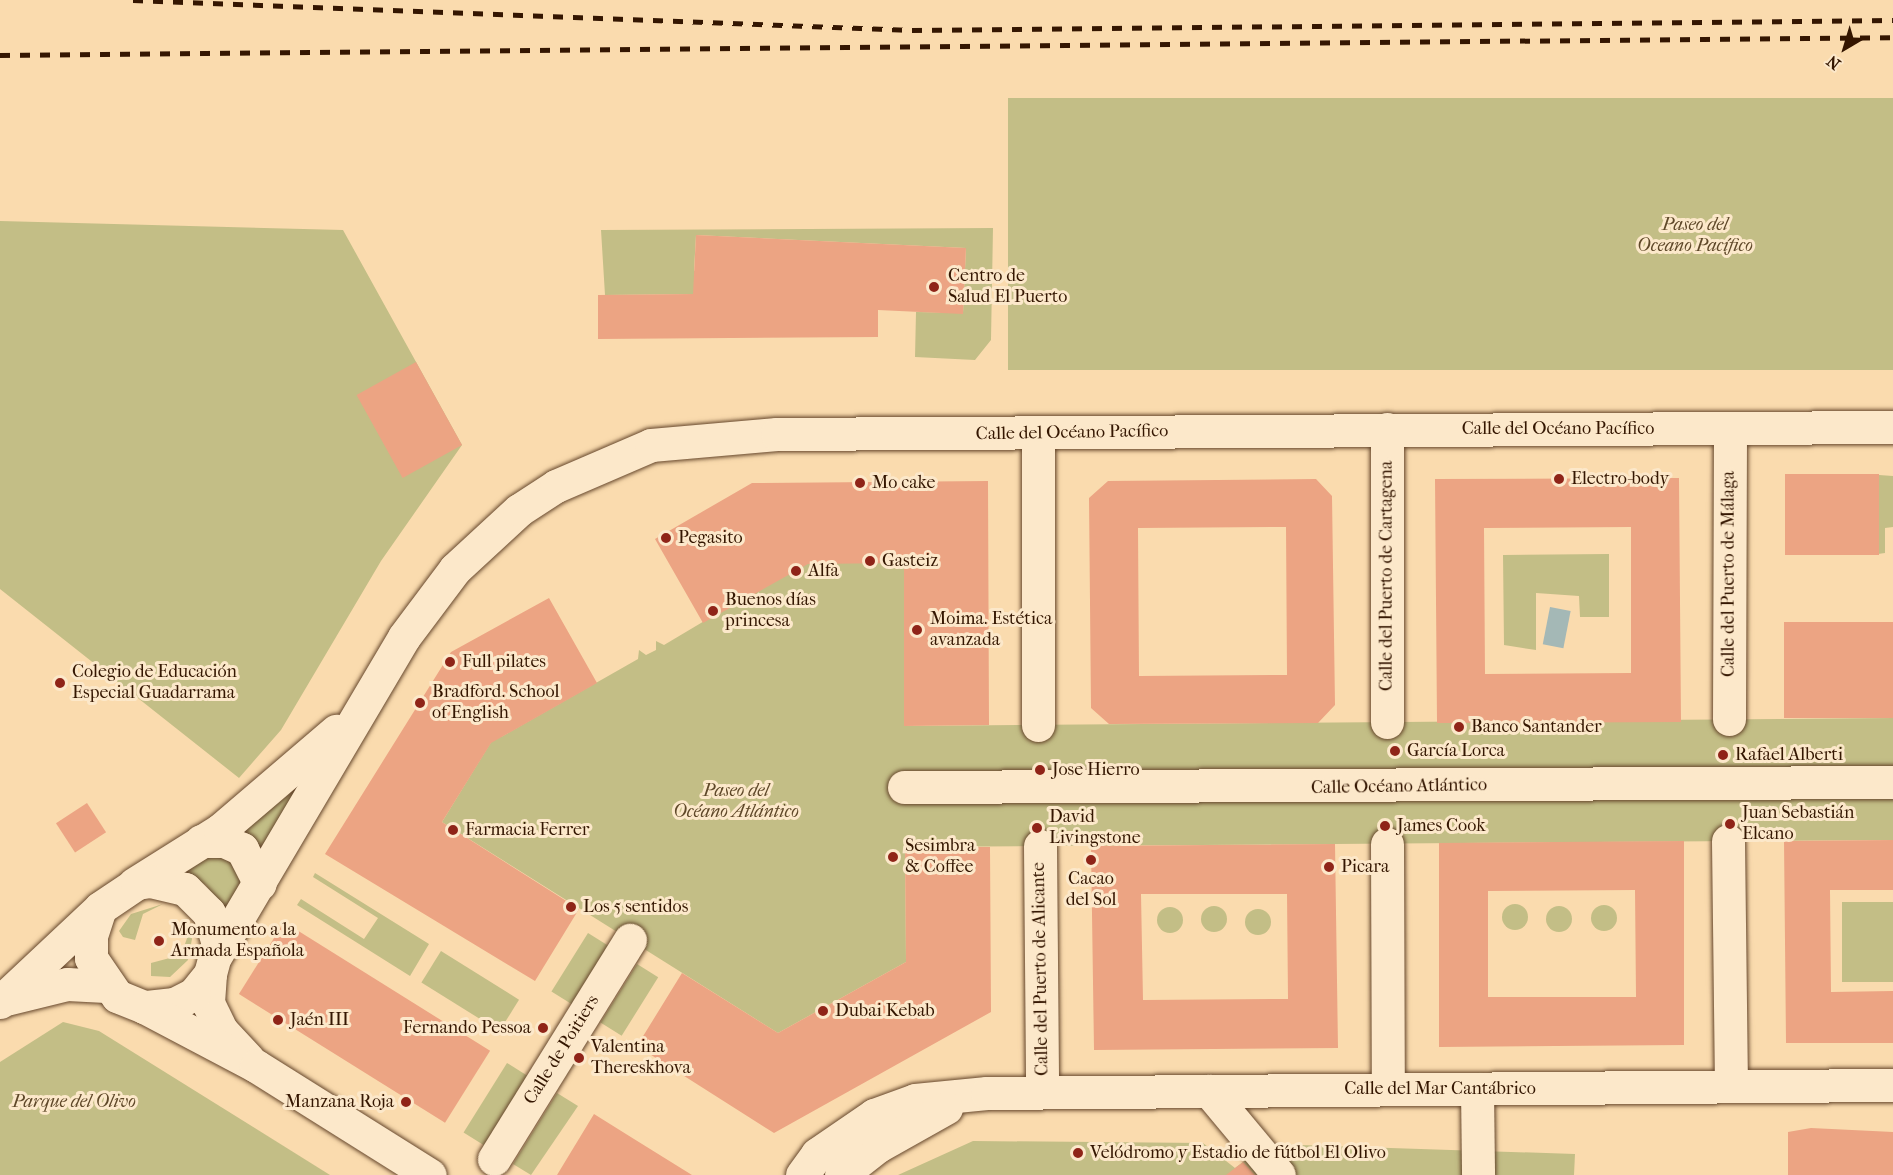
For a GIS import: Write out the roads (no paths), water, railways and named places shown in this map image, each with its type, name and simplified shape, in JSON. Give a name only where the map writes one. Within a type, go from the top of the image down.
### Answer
[{"type":"street","name":"Calle del Océano Pacífico","points":[[213,964],[364,704],[430,599],[488,535],[556,486],[612,458],[651,445],[767,435],[1893,427]]},
{"type":"street","name":"Calle del Puerto de Cartagena","points":[[1387,429],[1387,722]]},
{"type":"street","name":"Calle del Puerto de Málaga","points":[[1729,719],[1730,429]]},
{"type":"street","points":[[1038,434],[1038,725]]},
{"type":"street","name":"Calle del Océano Pacífico","points":[[126,889],[201,841],[285,780],[364,704]]},
{"type":"street","name":"Calle Océano Atlántico","points":[[904,787],[1893,782]]},
{"type":"street","points":[[201,841],[224,841],[242,849],[252,860],[260,884]]},
{"type":"street","points":[[1728,841],[1731,1086]]},
{"type":"street","points":[[1387,844],[1388,1089]]},
{"type":"street","name":"Calle del Puerto de Alicante","points":[[1040,846],[1042,1092]]},
{"type":"street","points":[[1,1001],[100,908],[126,889],[150,881],[185,889],[209,913],[213,964],[208,1003],[221,1030],[256,1066]]},
{"type":"street","points":[[100,908],[90,947],[106,986]]},
{"type":"street","name":"Calle de Poitiers","points":[[494,1159],[630,940]]},
{"type":"street","points":[[144,1007],[184,1000],[213,964]]},
{"type":"street","points":[[1,1001],[67,984],[106,986],[256,1066],[430,1175]]},
{"type":"street","name":"Calle del Mar Cantábrico","points":[[802,1175],[817,1154],[874,1115],[915,1100],[987,1093],[1893,1085]]},
{"type":"street","points":[[1477,1089],[1478,1175]]},
{"type":"street","points":[[1209,1091],[1279,1175]]},
{"type":"street","name":"Calle del Mar Cantábrico","points":[[841,1175],[923,1117],[987,1093]]},
{"type":"railway","points":[[133,0],[912,30],[1893,20]]},
{"type":"railway","points":[[0,55],[1893,37]]},
{"type":"place","name":"Centro de Salud El Puerto","points":[[934,287]]},
{"type":"place","name":"Electro-body","points":[[1559,479]]},
{"type":"place","name":"Mo cake","points":[[860,483]]},
{"type":"place","name":"Pegasito","points":[[666,538]]},
{"type":"place","name":"Gasteiz","points":[[870,561]]},
{"type":"place","name":"Alfa","points":[[796,571]]},
{"type":"place","name":"Buenos días princesa","points":[[713,611]]},
{"type":"place","name":"Moima. Estética avanzada","points":[[917,630]]},
{"type":"place","name":"Full pilates","points":[[450,662]]},
{"type":"place","name":"Colegio de Educación Especial Guadarrama","points":[[60,683]]},
{"type":"place","name":"Bradford. School of English","points":[[420,703]]},
{"type":"place","name":"Banco Santander","points":[[1459,727]]},
{"type":"place","name":"García Lorca","points":[[1395,751]]},
{"type":"place","name":"Rafael Alberti","points":[[1723,755]]},
{"type":"place","name":"Jose Hierro","points":[[1040,770]]},
{"type":"place","name":"Juan Sebastián Elcano","points":[[1730,824]]},
{"type":"place","name":"James Cook","points":[[1385,826]]},
{"type":"place","name":"David Livingstone","points":[[1037,828]]},
{"type":"place","name":"Farmacia Ferrer","points":[[453,830]]},
{"type":"place","name":"Sesimbra & Coffee","points":[[893,857]]},
{"type":"place","name":"Cacao del Sol","points":[[1091,860]]},
{"type":"place","name":"Picara","points":[[1329,867]]},
{"type":"place","name":"Los 5 sentidos","points":[[571,907]]},
{"type":"place","name":"Monumento a la Armada Española","points":[[159,941]]},
{"type":"place","name":"Dubai Kebab","points":[[823,1011]]},
{"type":"place","name":"Jaén III","points":[[278,1020]]},
{"type":"place","name":"Fernando Pessoa","points":[[543,1028]]},
{"type":"place","name":"Valentina Thereskhova","points":[[579,1058]]},
{"type":"place","name":"Manzana Roja","points":[[406,1102]]},
{"type":"place","name":"Velódromo y Estadio de fútbol El Olivo","points":[[1078,1153]]},
{"type":"park label","name":"Paseo del Oceano Pacífico","points":[[1695,236]]},
{"type":"park label","name":"Paseo del Océano Atlántico","points":[[736,802]]},
{"type":"park label","name":"Parque del Olivo","points":[[74,1102]]}]
